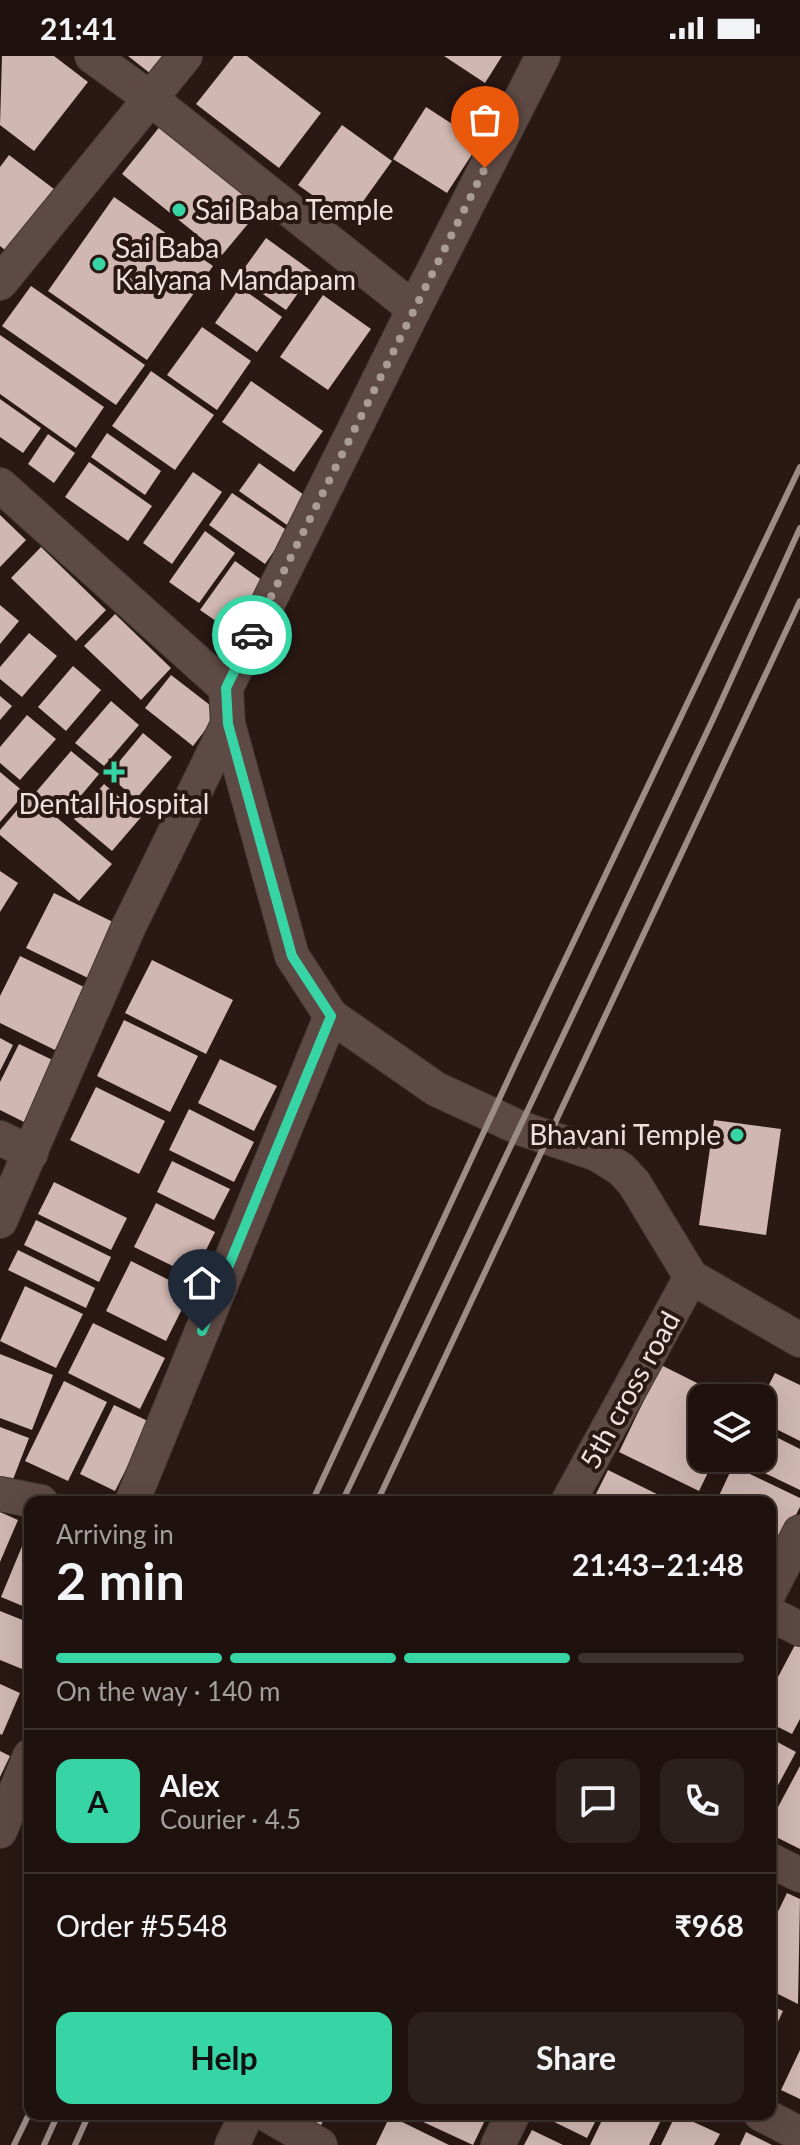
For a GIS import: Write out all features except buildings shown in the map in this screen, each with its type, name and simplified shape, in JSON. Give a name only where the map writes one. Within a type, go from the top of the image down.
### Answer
[{"type":"street","points":[[92,56],[151,99],[414,309]]},
{"type":"street","points":[[0,283],[185,56]]},
{"type":"street","points":[[543,56],[226,688],[228,724],[292,956],[331,1016],[436,1089],[520,1128],[597,1154],[621,1169],[634,1183],[691,1277],[800,1340]]},
{"type":"street","points":[[0,485],[226,688]]},
{"type":"street","points":[[0,1221],[129,926],[228,724]]},
{"type":"street","points":[[134,1496],[331,1016]]},
{"type":"street","points":[[0,1138],[31,1153]]},
{"type":"street","name":"5th cross road","points":[[571,1496],[691,1277]]},
{"type":"street","points":[[0,1494],[24,1499]]},
{"type":"street","points":[[776,1579],[800,1532]]},
{"type":"street","points":[[776,1617],[800,1629]]},
{"type":"street","points":[[0,1831],[24,1771]]},
{"type":"street","points":[[776,1863],[800,1875]]},
{"type":"street","points":[[232,2145],[244,2120]]},
{"type":"street","points":[[276,2120],[320,2145]]},
{"type":"street","points":[[498,2145],[510,2120]]},
{"type":"street","points":[[773,2120],[800,2134]]},
{"type":"railway","points":[[315,1496],[520,1054],[800,467]]},
{"type":"railway","points":[[345,1496],[714,717],[800,528]]},
{"type":"railway","points":[[380,1496],[800,601]]},
{"type":"railway","points":[[14,2145],[26,2120]]},
{"type":"railway","points":[[44,2145],[55,2120]]},
{"type":"railway","points":[[75,2145],[86,2120]]},
{"type":"way so far","points":[[252,635],[485,168]]},
{"type":"place","name":"Sai Baba Temple","points":[[179,210]]},
{"type":"place","name":"Sai Baba Kalyana Mandapam","points":[[99,264]]},
{"type":"place","name":"Dental Hospital","points":[[114,772]]},
{"type":"place","name":"Bhavani Temple","points":[[737,1135]]},
{"type":"route","points":[[202,1331],[331,1016],[292,956],[228,724],[226,688],[252,635]]}]
